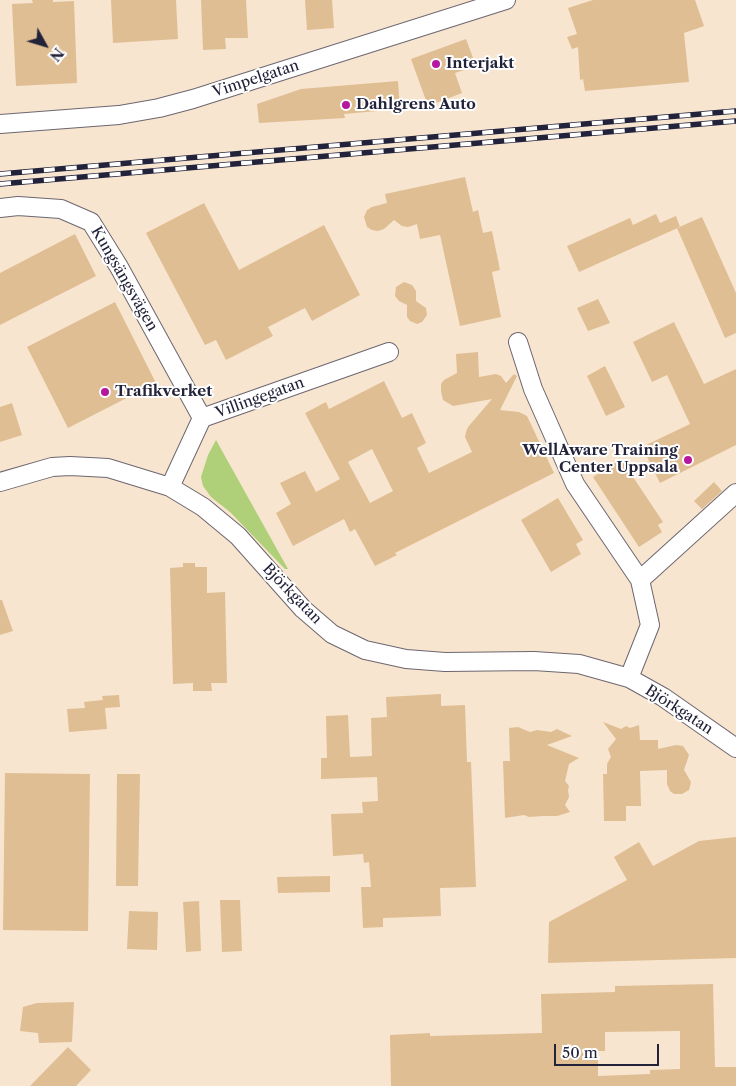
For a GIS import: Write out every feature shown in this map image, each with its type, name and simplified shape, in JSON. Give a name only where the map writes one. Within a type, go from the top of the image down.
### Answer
[{"type":"street","name":"Vimpelgatan","points":[[0,124],[119,115],[159,108],[194,99],[506,0]]},
{"type":"street","name":"Kungsängsvägen","points":[[0,208],[18,206],[61,209],[91,222],[119,267],[202,418]]},
{"type":"street","points":[[518,342],[533,389],[575,484],[640,580],[650,625],[630,678]]},
{"type":"street","name":"Villingegatan","points":[[170,487],[202,418],[389,352]]},
{"type":"street","name":"Björkgatan","points":[[0,482],[52,467],[70,466],[108,468],[170,487],[203,508],[238,536],[303,609],[332,634],[365,650],[406,660],[534,661],[579,664],[630,678],[663,697],[736,748]]},
{"type":"street","points":[[640,580],[736,493]]},
{"type":"green space","points":[[216,440],[288,569],[285,569],[230,512],[211,497],[203,486],[201,477],[208,455]]},
{"type":"building","points":[[32,0],[74,1],[77,83],[16,86],[12,4],[33,3]]},
{"type":"building","points":[[111,0],[176,0],[178,39],[113,43]]},
{"type":"building","points":[[201,0],[246,0],[248,38],[225,38],[226,49],[203,50]]},
{"type":"building","points":[[305,0],[332,0],[334,28],[307,30]]},
{"type":"building","points":[[593,0],[695,0],[704,26],[684,33],[689,82],[585,91],[583,79],[580,80],[578,47],[572,49],[567,37],[577,34],[568,8]]},
{"type":"building","points":[[466,39],[476,66],[455,73],[462,93],[428,106],[411,59]]},
{"type":"building","points":[[398,81],[400,109],[344,114],[345,118],[259,123],[257,104],[301,89]]},
{"type":"building","points":[[465,177],[473,212],[478,210],[483,233],[492,231],[500,270],[492,272],[501,317],[460,326],[440,235],[420,239],[417,224],[408,227],[402,226],[394,220],[384,229],[372,230],[367,227],[364,217],[367,210],[387,203],[385,194]]},
{"type":"building","points":[[204,203],[239,270],[324,225],[360,295],[312,321],[305,308],[268,327],[273,336],[226,360],[216,340],[205,345],[146,233]]},
{"type":"building","points":[[656,214],[660,223],[676,216],[680,227],[579,272],[567,246],[630,218],[633,225]]},
{"type":"building","points":[[702,217],[736,293],[736,333],[725,338],[677,228]]},
{"type":"building","points":[[75,234],[96,276],[0,325],[0,273]]},
{"type":"building","points":[[404,282],[412,285],[416,291],[416,301],[426,308],[427,315],[422,322],[417,324],[410,321],[407,317],[407,305],[399,301],[395,296],[396,287]]},
{"type":"building","points":[[598,299],[610,323],[588,331],[577,308]]},
{"type":"building","points":[[115,302],[156,383],[68,428],[27,347]]},
{"type":"building","points":[[674,322],[704,384],[736,369],[736,445],[660,483],[642,447],[690,424],[667,375],[652,382],[633,342]]},
{"type":"building","points":[[478,352],[479,377],[496,374],[501,376],[506,383],[514,374],[517,376],[500,410],[519,412],[527,416],[554,473],[395,553],[397,555],[375,566],[355,529],[350,532],[344,519],[293,546],[276,513],[291,504],[280,483],[305,471],[316,492],[340,479],[305,413],[326,402],[329,409],[384,381],[402,418],[412,413],[426,443],[417,448],[429,473],[472,452],[465,437],[466,432],[468,427],[492,399],[453,406],[443,400],[441,384],[444,380],[457,373],[456,354]],"holes":[[[372,449],[393,491],[370,503],[348,462]]]},
{"type":"building","points":[[605,366],[625,407],[606,416],[587,376]]},
{"type":"building","points":[[12,403],[22,435],[0,442],[0,407]]},
{"type":"building","points":[[621,459],[663,522],[658,525],[662,532],[639,547],[593,477]]},
{"type":"building","points":[[714,482],[722,491],[702,509],[694,501]]},
{"type":"building","points":[[558,498],[583,540],[576,544],[581,554],[551,572],[521,520]]},
{"type":"building","points":[[183,563],[195,563],[195,567],[207,567],[207,593],[225,592],[227,683],[211,683],[212,691],[193,691],[193,683],[173,684],[170,568],[183,567]]},
{"type":"building","points":[[0,600],[2,600],[13,631],[0,635]]},
{"type":"building","points":[[441,694],[441,706],[465,705],[467,762],[471,762],[476,887],[440,888],[441,916],[383,918],[383,927],[363,928],[361,887],[371,887],[369,862],[364,863],[363,854],[333,856],[331,814],[363,813],[362,802],[378,801],[377,777],[321,779],[321,758],[327,758],[326,716],[348,715],[350,757],[372,756],[371,718],[387,717],[386,697]]},
{"type":"building","points":[[119,695],[120,707],[105,708],[107,729],[69,732],[67,709],[85,708],[84,702],[103,700],[102,696]]},
{"type":"building","points":[[603,722],[621,729],[626,726],[630,728],[639,725],[640,740],[658,740],[658,749],[676,745],[683,746],[689,755],[684,770],[691,782],[689,790],[682,794],[674,794],[670,791],[667,784],[667,770],[640,771],[641,806],[626,806],[626,821],[604,821],[603,774],[607,774],[607,764],[611,757],[608,749],[616,739]]},
{"type":"building","points":[[518,727],[530,732],[537,730],[551,732],[557,729],[572,736],[547,745],[579,758],[569,764],[565,781],[569,786],[569,797],[565,805],[570,812],[557,816],[529,817],[524,815],[505,818],[503,761],[510,761],[509,728]]},
{"type":"building","points":[[5,773],[90,774],[88,931],[3,930]]},
{"type":"building","points":[[117,774],[140,774],[138,886],[116,886]]},
{"type":"building","points":[[736,837],[736,958],[548,963],[549,922],[627,880],[614,857],[639,842],[653,866],[699,841]]},
{"type":"building","points":[[330,876],[330,892],[278,893],[277,877]]},
{"type":"building","points":[[220,900],[240,900],[242,951],[222,952]]},
{"type":"building","points":[[199,901],[201,951],[186,952],[183,902]]},
{"type":"building","points":[[129,911],[158,912],[157,950],[127,949]]},
{"type":"building","points":[[713,984],[715,1067],[736,1067],[736,1086],[391,1086],[390,1035],[430,1033],[430,1036],[542,1033],[541,994],[615,992],[615,986]],"holes":[[[680,1031],[680,1069],[650,1070],[650,1074],[598,1076],[598,1051],[605,1051],[605,1032]]]},
{"type":"building","points":[[74,1002],[72,1042],[39,1043],[38,1033],[20,1031],[23,1007],[37,1003]]},
{"type":"building","points":[[68,1047],[91,1070],[76,1086],[30,1086]]},
{"type":"railway","points":[[0,174],[736,111]]},
{"type":"railway","points":[[0,184],[736,121]]},
{"type":"place","name":"Interjakt","points":[[436,64]]},
{"type":"place","name":"Dahlgrens Auto","points":[[346,105]]},
{"type":"place","name":"Trafikverket","points":[[105,392]]},
{"type":"place","name":"WellAware Training Center Uppsala","points":[[688,460]]}]
